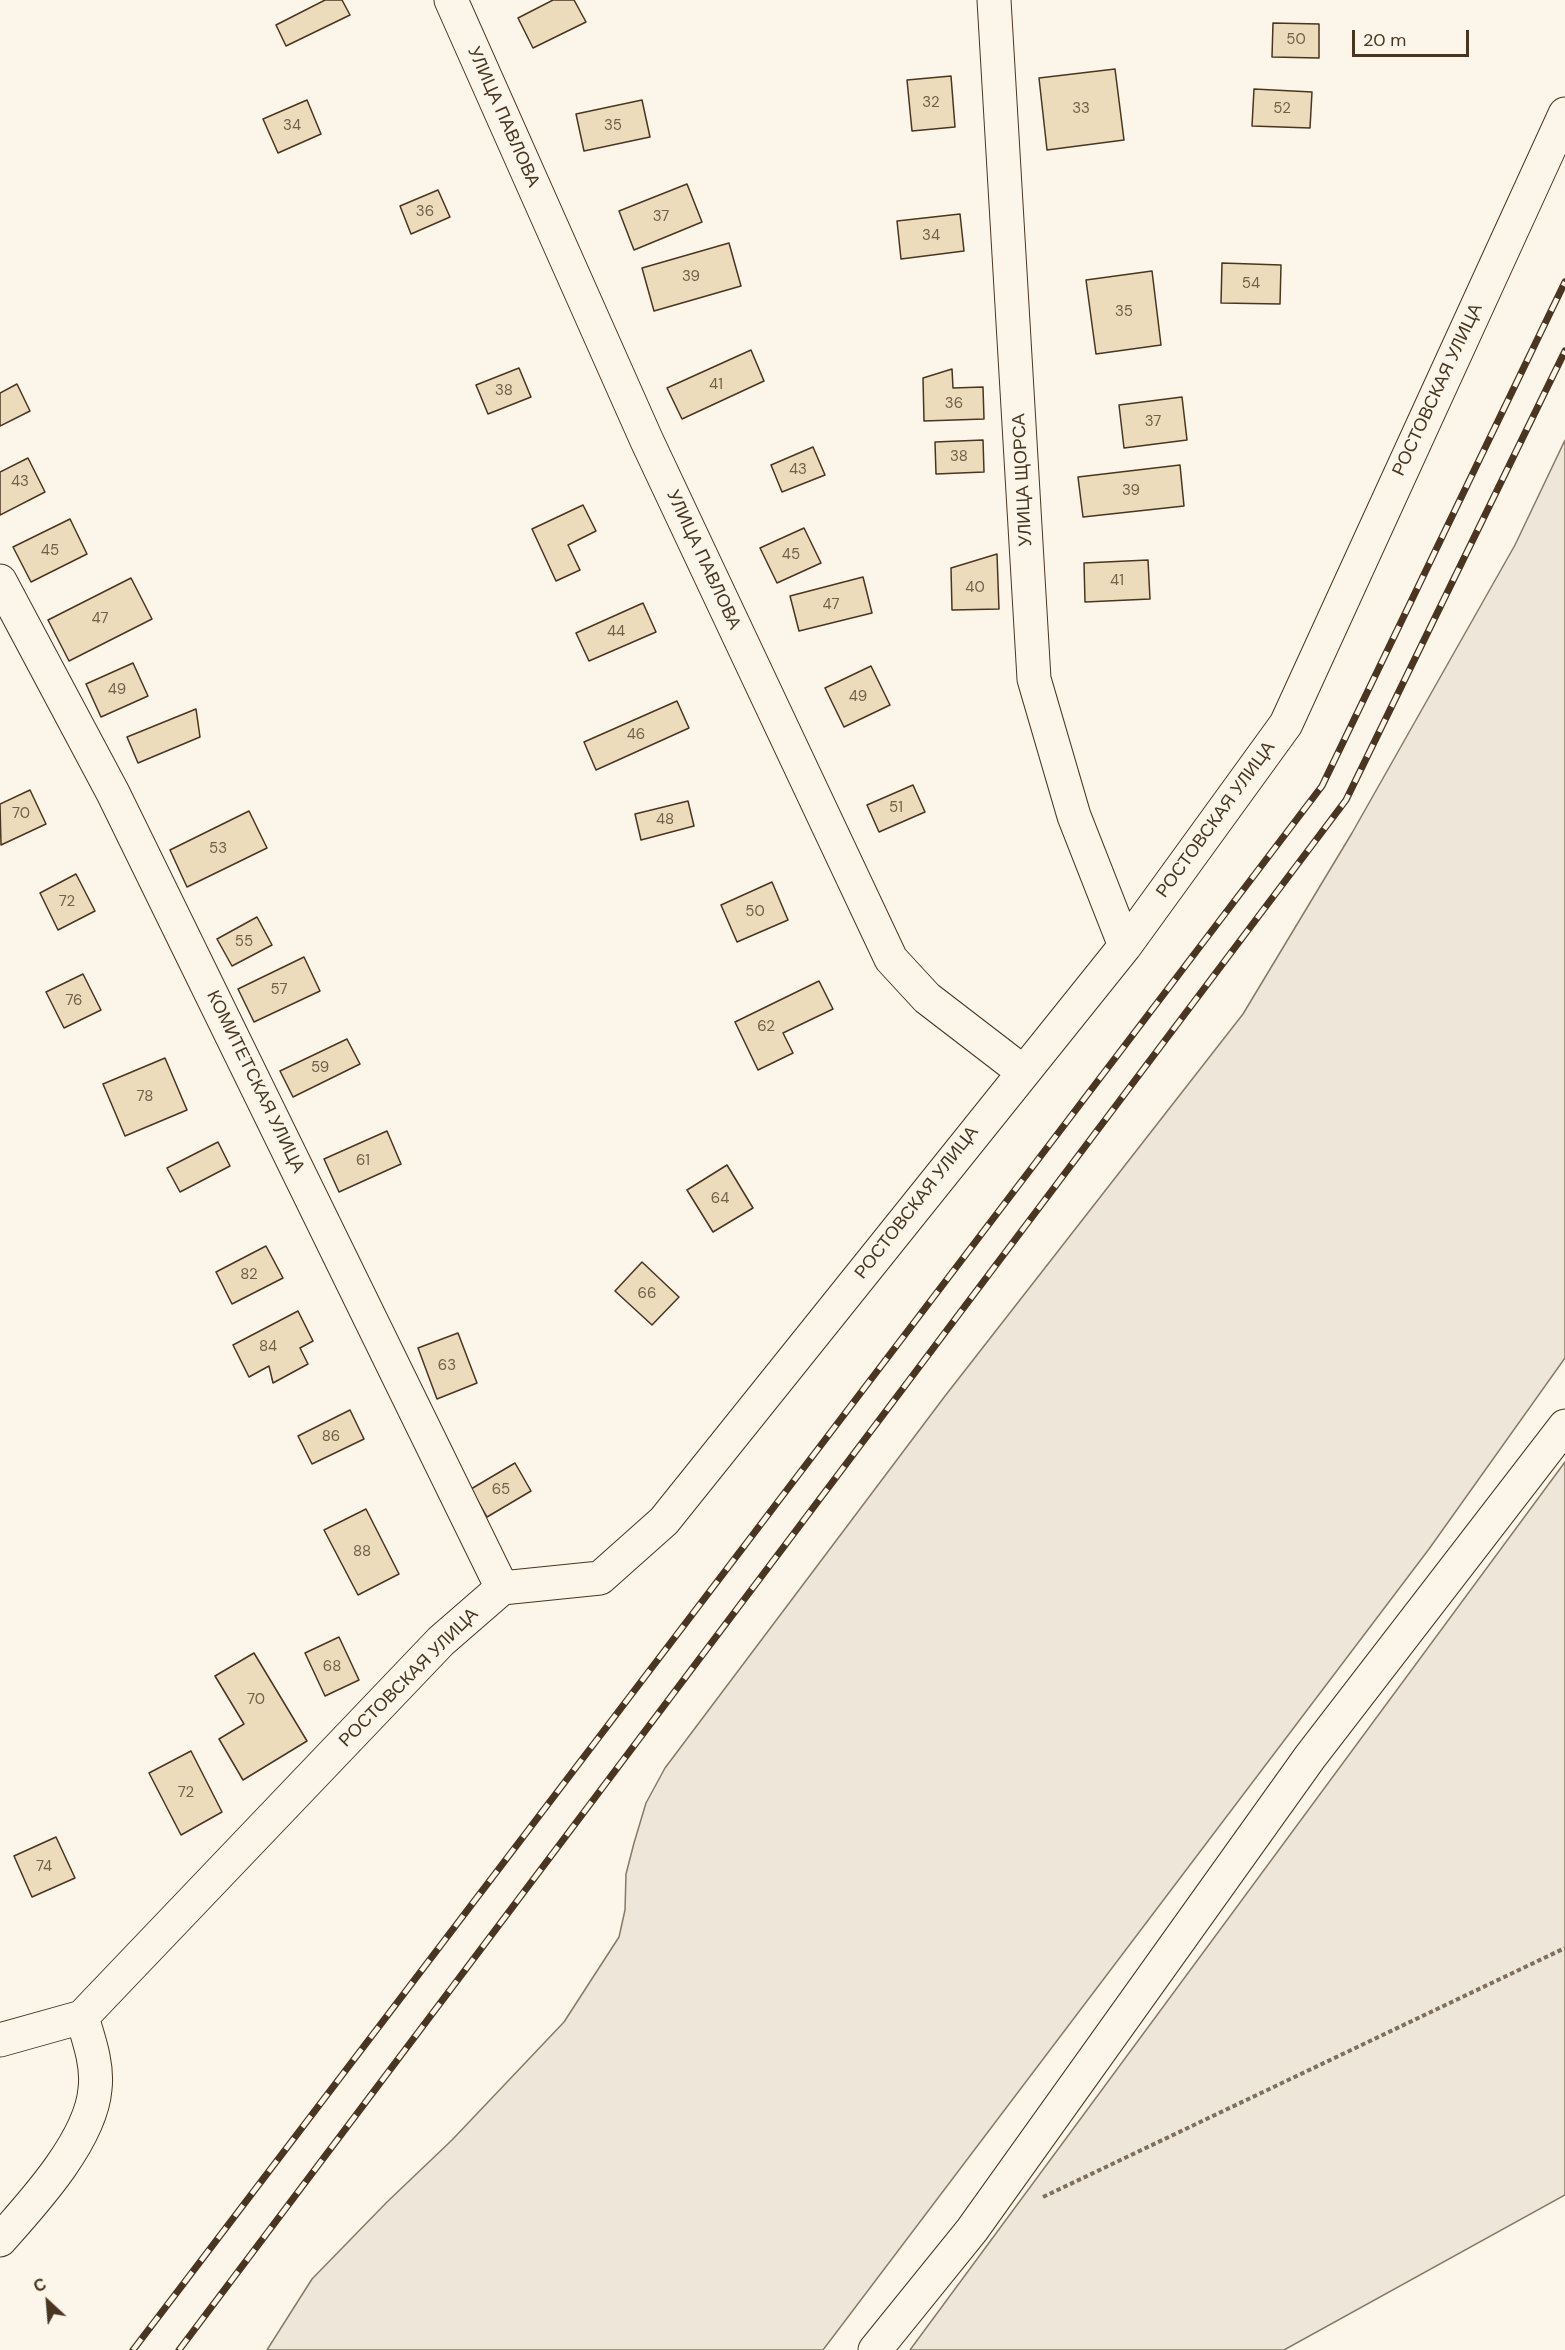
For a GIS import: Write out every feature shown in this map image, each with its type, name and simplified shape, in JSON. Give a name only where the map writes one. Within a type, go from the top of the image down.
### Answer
[{"type":"street","name":"УЛИЦА ПАВЛОВА","points":[[451,0],[652,451],[891,959],[927,998],[1022,1071]]},
{"type":"street","name":"УЛИЦА ЩОРСА","points":[[994,0],[1034,679],[1074,816],[1125,946]]},
{"type":"street","name":"РОСТОВСКАЯ УЛИЦА","points":[[82,2017],[441,1641],[502,1588],[600,1578],[664,1521],[1022,1071],[1125,946],[1286,724],[1565,114]]},
{"type":"street","name":"КОМИТЕТСКАЯ УЛИЦА","points":[[0,581],[113,793],[502,1588]]},
{"type":"street","points":[[875,2350],[972,2230],[1310,1757],[1565,1426]]},
{"type":"street","points":[[0,2040],[82,2017],[94,2059],[95,2090],[88,2119],[50,2183],[0,2240]]},
{"type":"path","points":[[1037,2199],[1565,1948]]},
{"type":"shaded area","points":[[1565,440],[1565,1358],[1429,1549],[823,2350],[267,2350],[312,2279],[452,2140],[564,2022],[619,1937],[625,1910],[626,1874],[634,1843],[646,1803],[665,1768],[945,1396],[1243,1014],[1352,833],[1515,545]]},
{"type":"shaded area","points":[[1565,1462],[1565,2195],[1284,2350],[910,2350]]},
{"type":"building","points":[[325,0],[342,0],[350,15],[286,46],[276,25]]},
{"type":"building","points":[[553,0],[574,0],[586,22],[533,48],[518,18]]},
{"type":"building","points":[[1273,23],[1319,24],[1319,58],[1272,57]]},
{"type":"building","points":[[1115,69],[1124,140],[1047,150],[1039,78]]},
{"type":"building","points":[[951,76],[955,127],[912,131],[907,80]]},
{"type":"building","points":[[1254,89],[1312,92],[1310,128],[1252,126]]},
{"type":"building","points":[[307,100],[321,134],[278,153],[263,119]]},
{"type":"building","points":[[642,100],[650,137],[584,151],[576,114]]},
{"type":"building","points":[[687,184],[702,222],[634,250],[619,211]]},
{"type":"building","points":[[438,190],[450,217],[411,234],[400,206]]},
{"type":"building","points":[[960,214],[964,251],[901,259],[897,221]]},
{"type":"building","points":[[729,243],[741,286],[654,311],[642,268]]},
{"type":"building","points":[[1222,263],[1281,265],[1280,304],[1221,303]]},
{"type":"building","points":[[1152,271],[1161,345],[1096,354],[1086,280]]},
{"type":"building","points":[[751,350],[764,381],[682,419],[667,388]]},
{"type":"building","points":[[519,368],[531,397],[488,414],[476,385]]},
{"type":"building","points":[[952,369],[953,388],[983,387],[984,419],[924,421],[923,378]]},
{"type":"building","points":[[17,384],[30,411],[0,426],[0,393]]},
{"type":"building","points":[[1182,397],[1187,440],[1124,448],[1119,405]]},
{"type":"building","points":[[983,440],[984,472],[936,474],[935,442]]},
{"type":"building","points":[[813,447],[825,475],[782,492],[771,465]]},
{"type":"building","points":[[28,458],[45,492],[0,515],[0,472]]},
{"type":"building","points":[[1180,465],[1184,506],[1083,517],[1078,477]]},
{"type":"building","points":[[583,505],[596,531],[568,545],[580,570],[556,581],[532,529]]},
{"type":"building","points":[[70,519],[87,554],[31,582],[13,547]]},
{"type":"building","points":[[804,528],[821,563],[777,583],[760,548]]},
{"type":"building","points":[[997,554],[999,609],[952,610],[951,568]]},
{"type":"building","points":[[1148,560],[1150,599],[1085,602],[1084,563]]},
{"type":"building","points":[[863,577],[872,613],[799,631],[790,596]]},
{"type":"building","points":[[131,578],[152,619],[69,661],[48,620]]},
{"type":"building","points":[[643,603],[656,632],[589,661],[576,633]]},
{"type":"building","points":[[133,663],[148,696],[101,717],[86,684]]},
{"type":"building","points":[[871,666],[890,705],[844,727],[825,688]]},
{"type":"building","points":[[677,701],[689,728],[596,770],[584,742]]},
{"type":"building","points":[[196,709],[200,737],[138,763],[127,737]]},
{"type":"building","points":[[913,785],[925,812],[879,832],[867,805]]},
{"type":"building","points":[[30,790],[46,824],[1,845],[0,804]]},
{"type":"building","points":[[688,801],[694,826],[641,840],[635,814]]},
{"type":"building","points":[[249,811],[267,848],[187,887],[170,850]]},
{"type":"building","points":[[76,874],[95,911],[58,930],[40,893]]},
{"type":"building","points":[[772,882],[788,920],[737,942],[721,905]]},
{"type":"building","points":[[257,917],[272,945],[232,966],[217,939]]},
{"type":"building","points":[[304,957],[320,991],[254,1022],[238,989]]},
{"type":"building","points":[[83,974],[101,1010],[64,1028],[46,992]]},
{"type":"building","points":[[819,981],[833,1009],[783,1033],[793,1053],[758,1070],[735,1022]]},
{"type":"building","points":[[347,1039],[360,1064],[293,1097],[280,1071]]},
{"type":"building","points":[[165,1058],[187,1110],[125,1136],[103,1084]]},
{"type":"building","points":[[387,1131],[401,1164],[339,1192],[324,1159]]},
{"type":"building","points":[[218,1142],[230,1166],[180,1192],[167,1168]]},
{"type":"building","points":[[727,1165],[753,1208],[713,1232],[687,1190]]},
{"type":"building","points":[[266,1246],[283,1278],[232,1304],[216,1272]]},
{"type":"building","points":[[642,1262],[679,1297],[652,1325],[615,1291]]},
{"type":"building","points":[[298,1311],[313,1341],[300,1348],[308,1364],[273,1383],[269,1366],[249,1377],[233,1345]]},
{"type":"building","points":[[458,1333],[477,1383],[437,1399],[418,1348]]},
{"type":"building","points":[[350,1410],[364,1439],[312,1464],[298,1436]]},
{"type":"building","points":[[515,1463],[531,1491],[487,1517],[471,1489]]},
{"type":"building","points":[[366,1509],[399,1574],[358,1595],[324,1530]]},
{"type":"building","points":[[339,1637],[359,1680],[325,1696],[305,1653]]},
{"type":"building","points":[[254,1653],[307,1741],[243,1780],[219,1739],[244,1724],[215,1676]]},
{"type":"building","points":[[191,1751],[222,1812],[181,1835],[149,1773]]},
{"type":"building","points":[[56,1837],[75,1878],[32,1897],[14,1856]]},
{"type":"railway","points":[[133,2350],[1322,786],[1565,282]]},
{"type":"railway","points":[[179,2350],[1346,800],[1565,351]]}]
